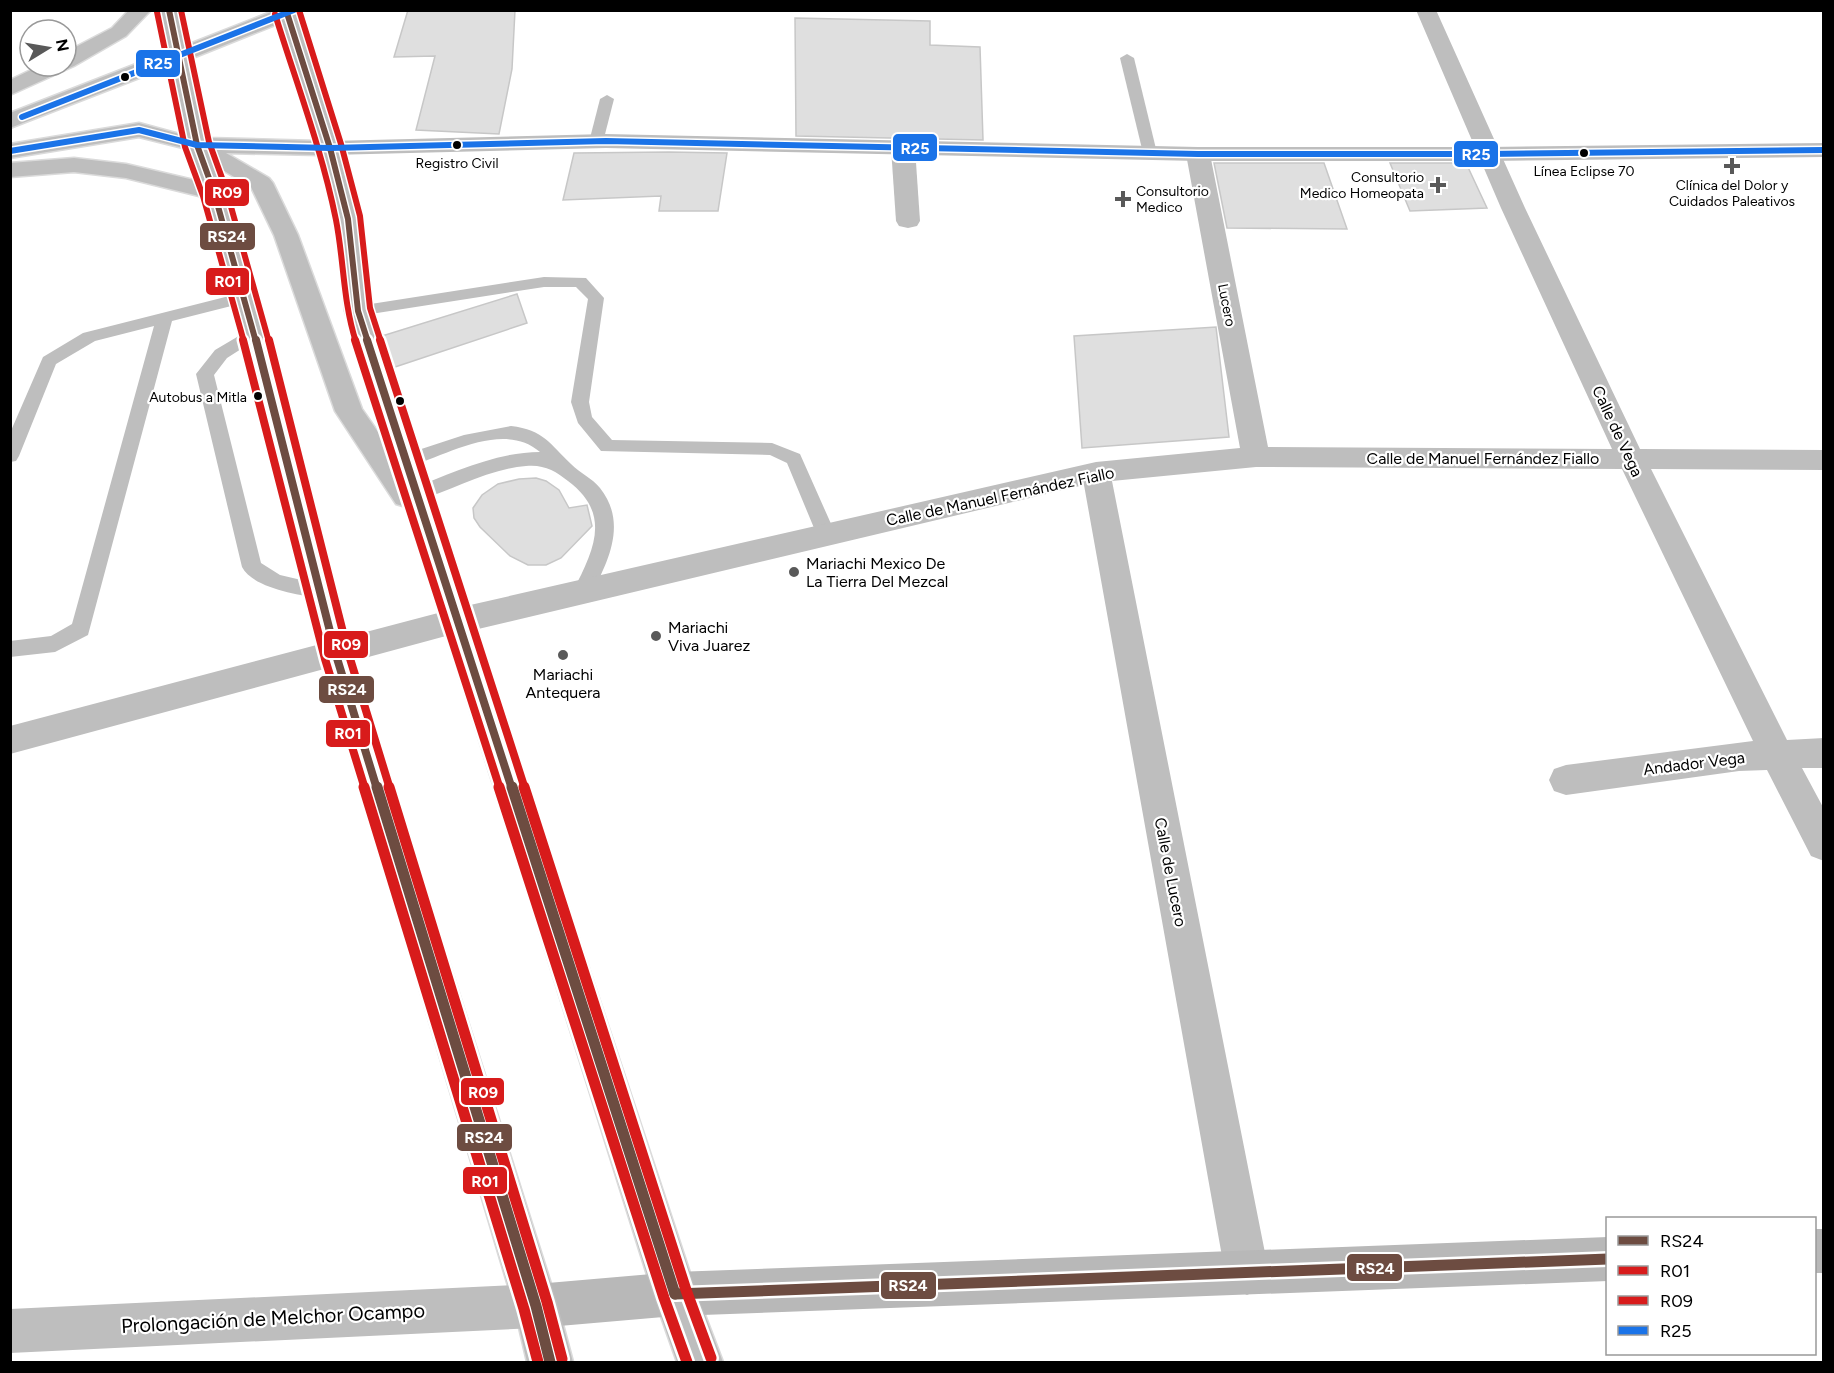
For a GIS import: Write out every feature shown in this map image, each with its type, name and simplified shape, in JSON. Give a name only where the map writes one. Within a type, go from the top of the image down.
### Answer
[{"type":"main road","points":[[536,1306],[675,1294],[1606,1259]]},
{"type":"street","points":[[78,55],[118,33],[141,10]]},
{"type":"street","points":[[169,10],[197,145],[214,192],[245,297],[336,655],[536,1306],[550,1362]]},
{"type":"street","name":"Calle de Vega","points":[[1426,10],[1487,154],[1630,458],[1776,755],[1824,845]]},
{"type":"street","points":[[10,121],[290,11],[348,219],[358,311],[675,1294],[700,1362]]},
{"type":"street","points":[[10,89],[32,78]]},
{"type":"street","points":[[10,151],[139,130],[197,145],[330,148],[596,142],[1198,154],[1487,154],[1824,150]]},
{"type":"street","points":[[197,145],[261,183],[286,235],[349,411],[427,527]]},
{"type":"street","points":[[903,148],[908,220]]},
{"type":"street","name":"Lucero","points":[[1198,154],[1256,457]]},
{"type":"street","points":[[10,170],[74,165],[126,171],[214,192]]},
{"type":"street","name":"Calle de Manuel Fernández Fiallo","points":[[10,740],[457,621],[1096,472],[1256,457],[1824,460]]},
{"type":"street","name":"Calle de Lucero","points":[[1096,472],[1247,1273]]},
{"type":"street","name":"Andador Vega","points":[[1566,780],[1740,756],[1824,753]]},
{"type":"street","name":"Prolongación de Melchor Ocampo","points":[[10,1330],[536,1306]]},
{"type":"lane","points":[[1127,57],[1150,153]]},
{"type":"lane","points":[[596,142],[607,99]]},
{"type":"lane","points":[[358,311],[544,282],[580,282],[596,298],[580,402],[584,419],[607,446],[772,448],[794,459],[826,535]]},
{"type":"lane","points":[[10,456],[49,361],[89,337],[245,297]]},
{"type":"lane","points":[[10,649],[55,644],[81,629],[165,317]]},
{"type":"lane","points":[[254,333],[221,354],[205,374],[252,567],[275,581],[320,591]]},
{"type":"lane","points":[[406,461],[489,436],[522,434],[543,443],[565,468],[597,496],[604,512],[607,533],[597,564],[583,591]]},
{"type":"lane","points":[[417,494],[511,462],[540,459],[565,468]]},
{"type":"building","points":[[408,10],[515,10],[512,69],[499,134],[416,130],[435,56],[394,57]]},
{"type":"building","points":[[795,18],[930,21],[930,45],[980,47],[983,140],[796,136]]},
{"type":"building","points":[[574,153],[727,153],[718,211],[659,211],[661,196],[563,200]]},
{"type":"building","points":[[1214,163],[1324,163],[1347,229],[1227,228]]},
{"type":"building","name":"Consultorio Medico Homeopata","points":[[1390,163],[1466,163],[1487,208],[1410,211]]},
{"type":"building","points":[[517,294],[527,323],[392,368],[382,336]]},
{"type":"building","points":[[1216,327],[1229,437],[1082,448],[1074,336]]},
{"type":"building","points":[[536,478],[546,481],[559,490],[569,508],[587,505],[592,526],[561,558],[546,565],[528,565],[510,556],[480,527],[474,518],[473,508],[482,495],[498,484]]},
{"type":"transit line","name":"RS24","points":[[169,10],[197,145],[214,192],[245,297],[336,655],[536,1306],[550,1362]]},
{"type":"transit line","name":"R09","points":[[181,10],[209,142],[226,189],[257,294],[348,652],[547,1302],[562,1359]]},
{"type":"transit line","name":"RS24","points":[[286,10],[330,148],[348,219],[358,311],[675,1294]]},
{"type":"transit line","name":"R25","points":[[22,117],[294,10]]},
{"type":"transit line","name":"R09","points":[[299,10],[341,144],[360,216],[370,308],[686,1290],[711,1358]]},
{"type":"transit line","name":"R01","points":[[157,12],[185,147],[203,196],[233,300],[325,659],[524,1309],[538,1362]]},
{"type":"transit line","name":"R01","points":[[275,14],[318,151],[336,221],[347,315],[664,1298],[687,1362]]},
{"type":"transit line","name":"R25","points":[[10,151],[139,130],[197,145],[330,148],[606,141],[1198,154],[1487,154],[1824,150]]},
{"type":"transit line","name":"RS24","points":[[675,1294],[1606,1259]]},
{"type":"place","name":"Registro Civil","points":[[457,145]]},
{"type":"place","name":"Línea Eclipse 70","points":[[1584,153]]},
{"type":"place","name":"Clínica del Dolor y Cuidados Paleativos","points":[[1732,166]]},
{"type":"place","name":"Consultorio Medico Homeopata","points":[[1438,185]]},
{"type":"place","name":"Consultorio Medico","points":[[1123,199]]},
{"type":"place","name":"Autobus a Mitla","points":[[258,396]]},
{"type":"place","name":"Mariachi Mexico De La Tierra Del Mezcal","points":[[794,572]]},
{"type":"place","name":"Mariachi Viva Juarez","points":[[656,636]]},
{"type":"place","name":"Mariachi Antequera","points":[[563,655]]}]
